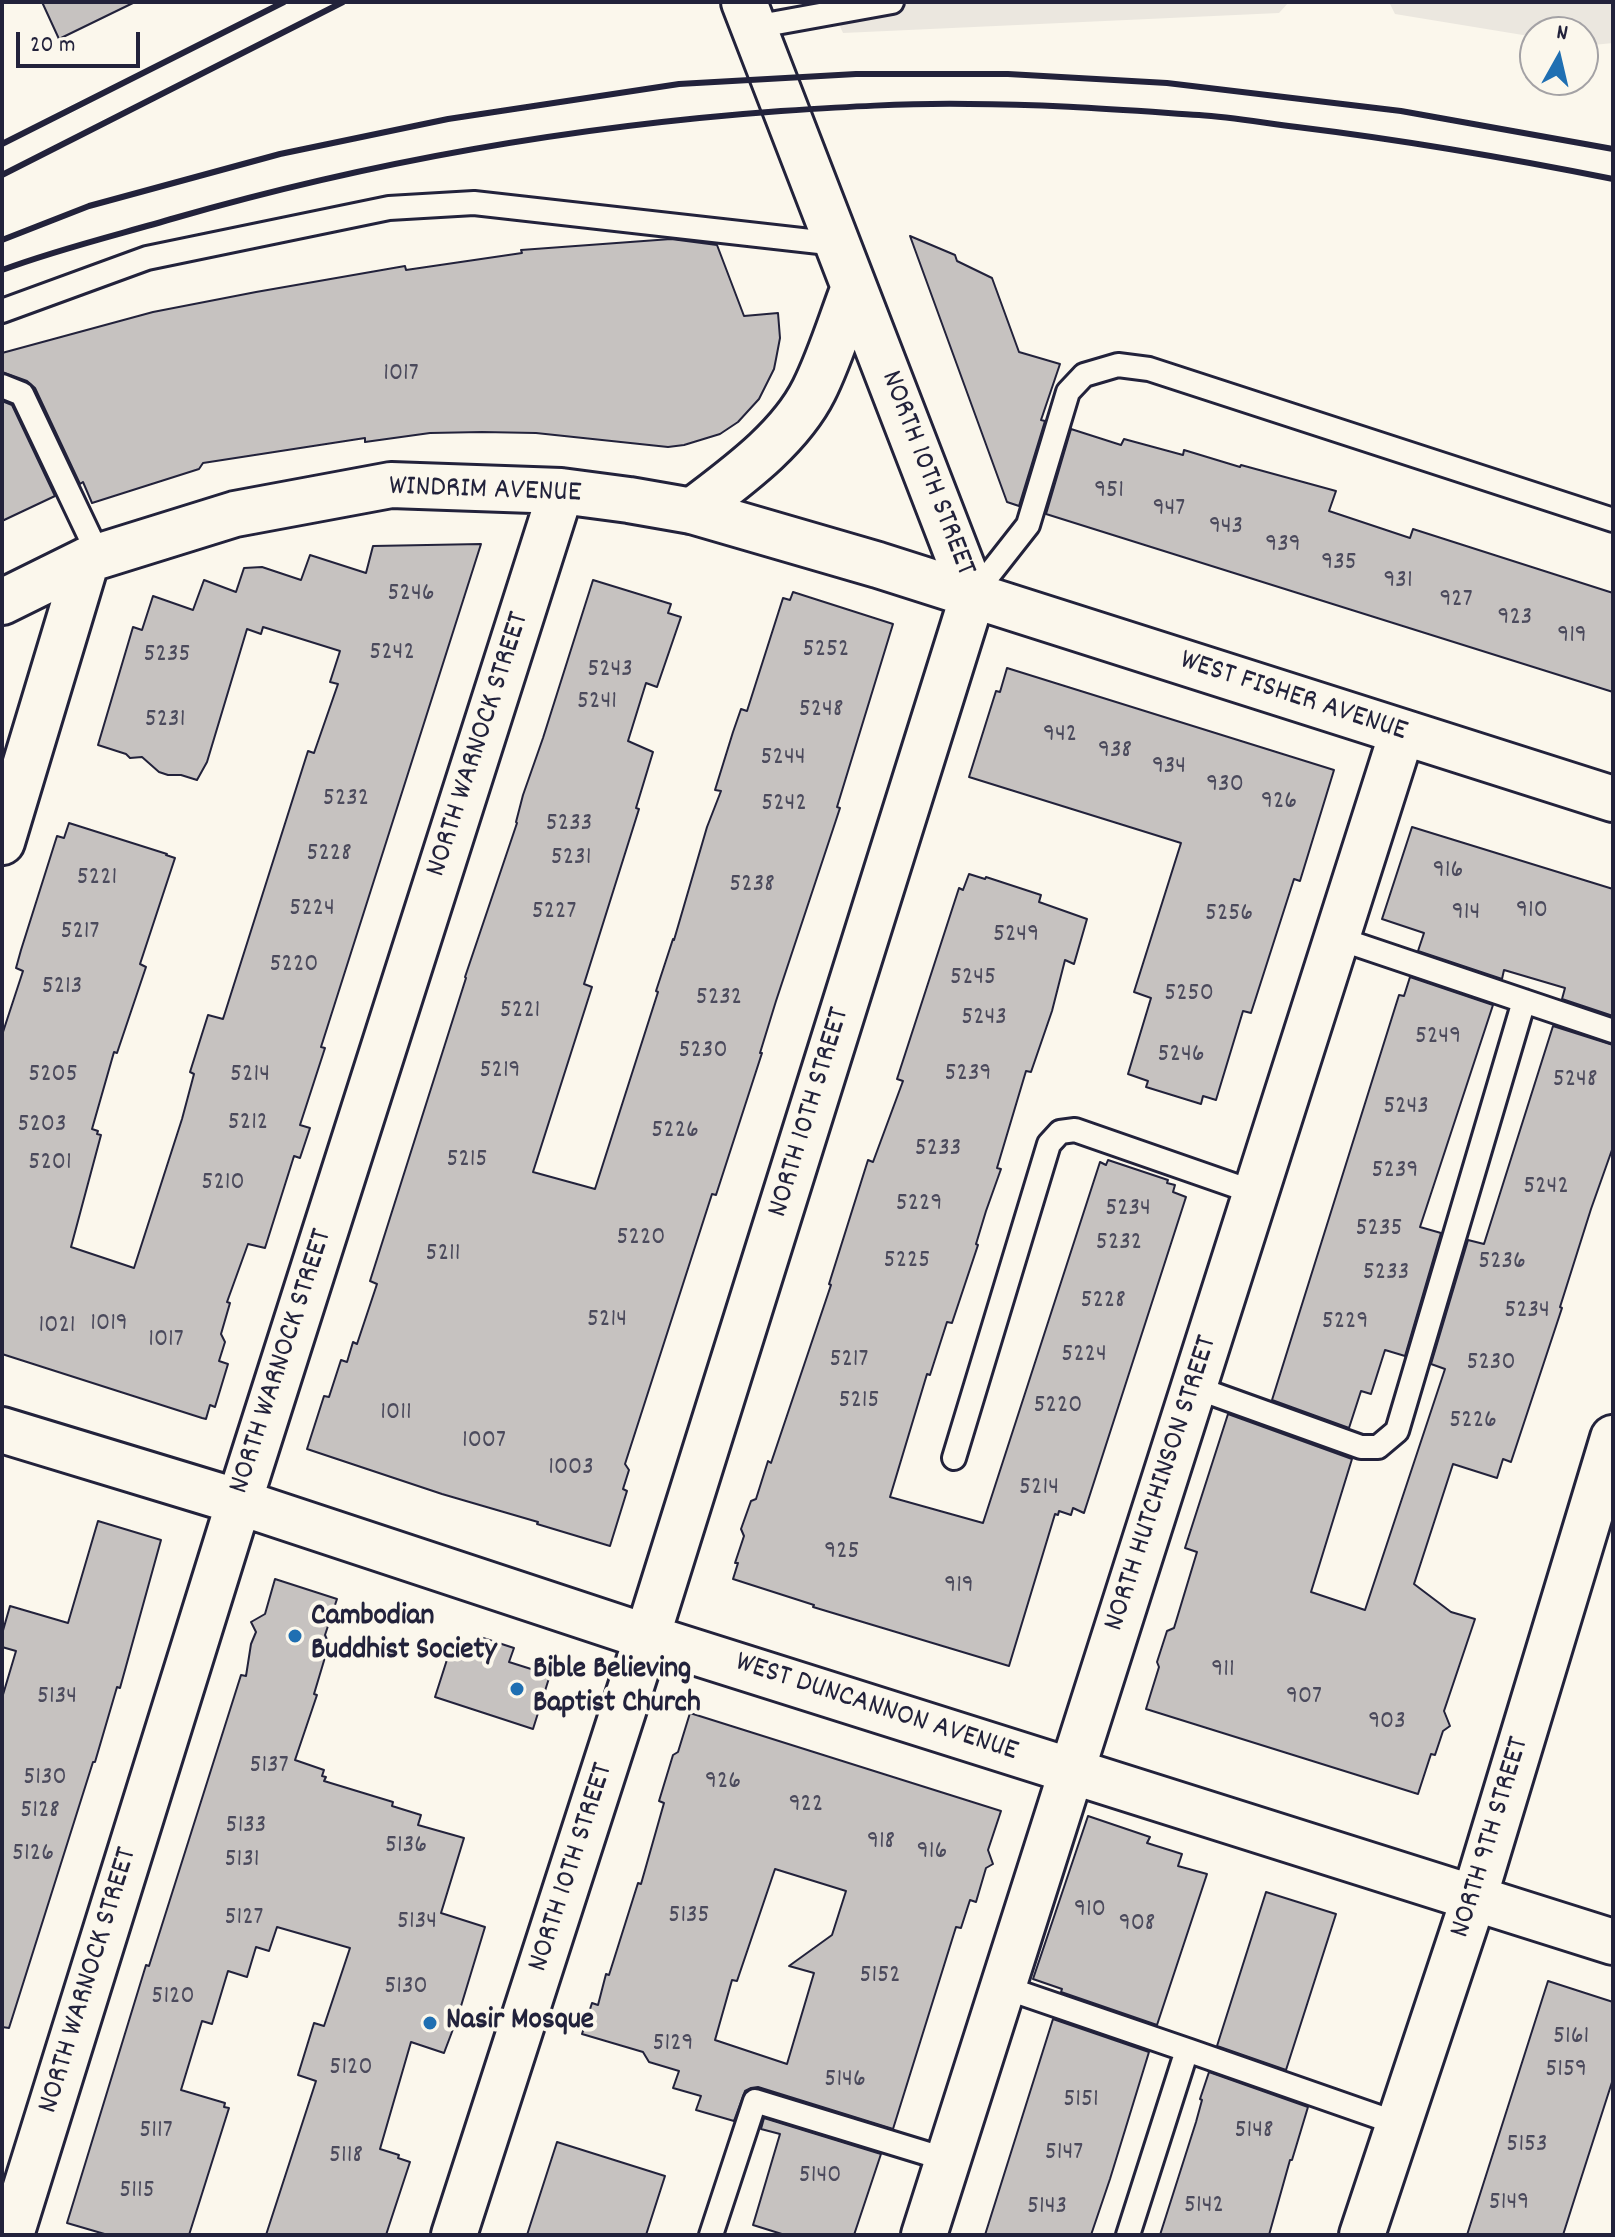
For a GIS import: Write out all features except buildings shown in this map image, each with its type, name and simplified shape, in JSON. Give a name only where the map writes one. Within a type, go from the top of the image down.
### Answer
[{"type":"street","name":"NORTH 10TH STREET","points":[[454,2235],[647,1637],[973,595],[749,15]]},
{"type":"street","points":[[692,511],[741,473],[790,425],[813,392],[854,287]]},
{"type":"street","name":"WINDRIM AVENUE","points":[[2,602],[93,558],[235,514],[391,485],[561,491],[692,511],[973,595]]},
{"type":"street","name":"NORTH WARNOCK STREET","points":[[11,2235],[239,1502],[561,491]]},
{"type":"street","points":[[2,842],[93,558]]},
{"type":"street","name":"WEST FISHER AVENUE","points":[[973,595],[1613,799]]},
{"type":"street","name":"NORTH HUTCHINSON STREET","points":[[924,2235],[1402,733]]},
{"type":"street","name":"WEST DUNCANNON AVENUE","points":[[2,1430],[239,1502],[647,1637],[1613,1942]]},
{"type":"street","name":"NORTH 9TH STREET","points":[[1362,2235],[1474,1898],[1610,1457]]},
{"type":"lane","points":[[749,15],[892,2]]},
{"type":"lane","points":[[2,311],[147,258],[389,208],[474,203],[837,244]]},
{"type":"lane","points":[[973,595],[1028,525],[1068,392],[1084,375],[1118,365],[1149,369],[1613,520]]},
{"type":"lane","points":[[2,386],[22,394],[93,558]]},
{"type":"lane","points":[[1337,938],[1613,1031]]},
{"type":"lane","points":[[1194,1387],[1361,1447],[1378,1447],[1397,1431],[1524,1001]]},
{"type":"lane","points":[[954,1458],[1049,1144],[1060,1132],[1075,1130],[1256,1193]]},
{"type":"lane","points":[[1003,1987],[1399,2124]]},
{"type":"lane","points":[[1128,2235],[1187,2050]]},
{"type":"lane","points":[[711,2235],[755,2101],[948,2160]]},
{"type":"shaded area","points":[[829,2],[1289,2],[1279,13],[843,33]]},
{"type":"shaded area","points":[[1389,2],[1613,2],[1613,43],[1599,44],[1599,16],[1519,16],[1519,34],[1395,14]]},
{"type":"railway","points":[[2,144],[284,2]]},
{"type":"railway","points":[[2,175],[343,2]]},
{"type":"railway","points":[[2,240],[89,206],[280,154],[448,119],[679,84],[856,74],[1008,74],[1167,83],[1401,111],[1613,149]]},
{"type":"railway","points":[[2,270],[249,198],[400,163],[551,136],[628,126],[828,108],[998,104],[1211,116],[1416,144],[1613,179]]},
{"type":"place","name":"Cambodian Buddhist Society","points":[[295,1636]]},
{"type":"place","name":"Bible Believing Baptist Church","points":[[517,1689]]},
{"type":"place","name":"Nasir Mosque","points":[[430,2023]]}]
